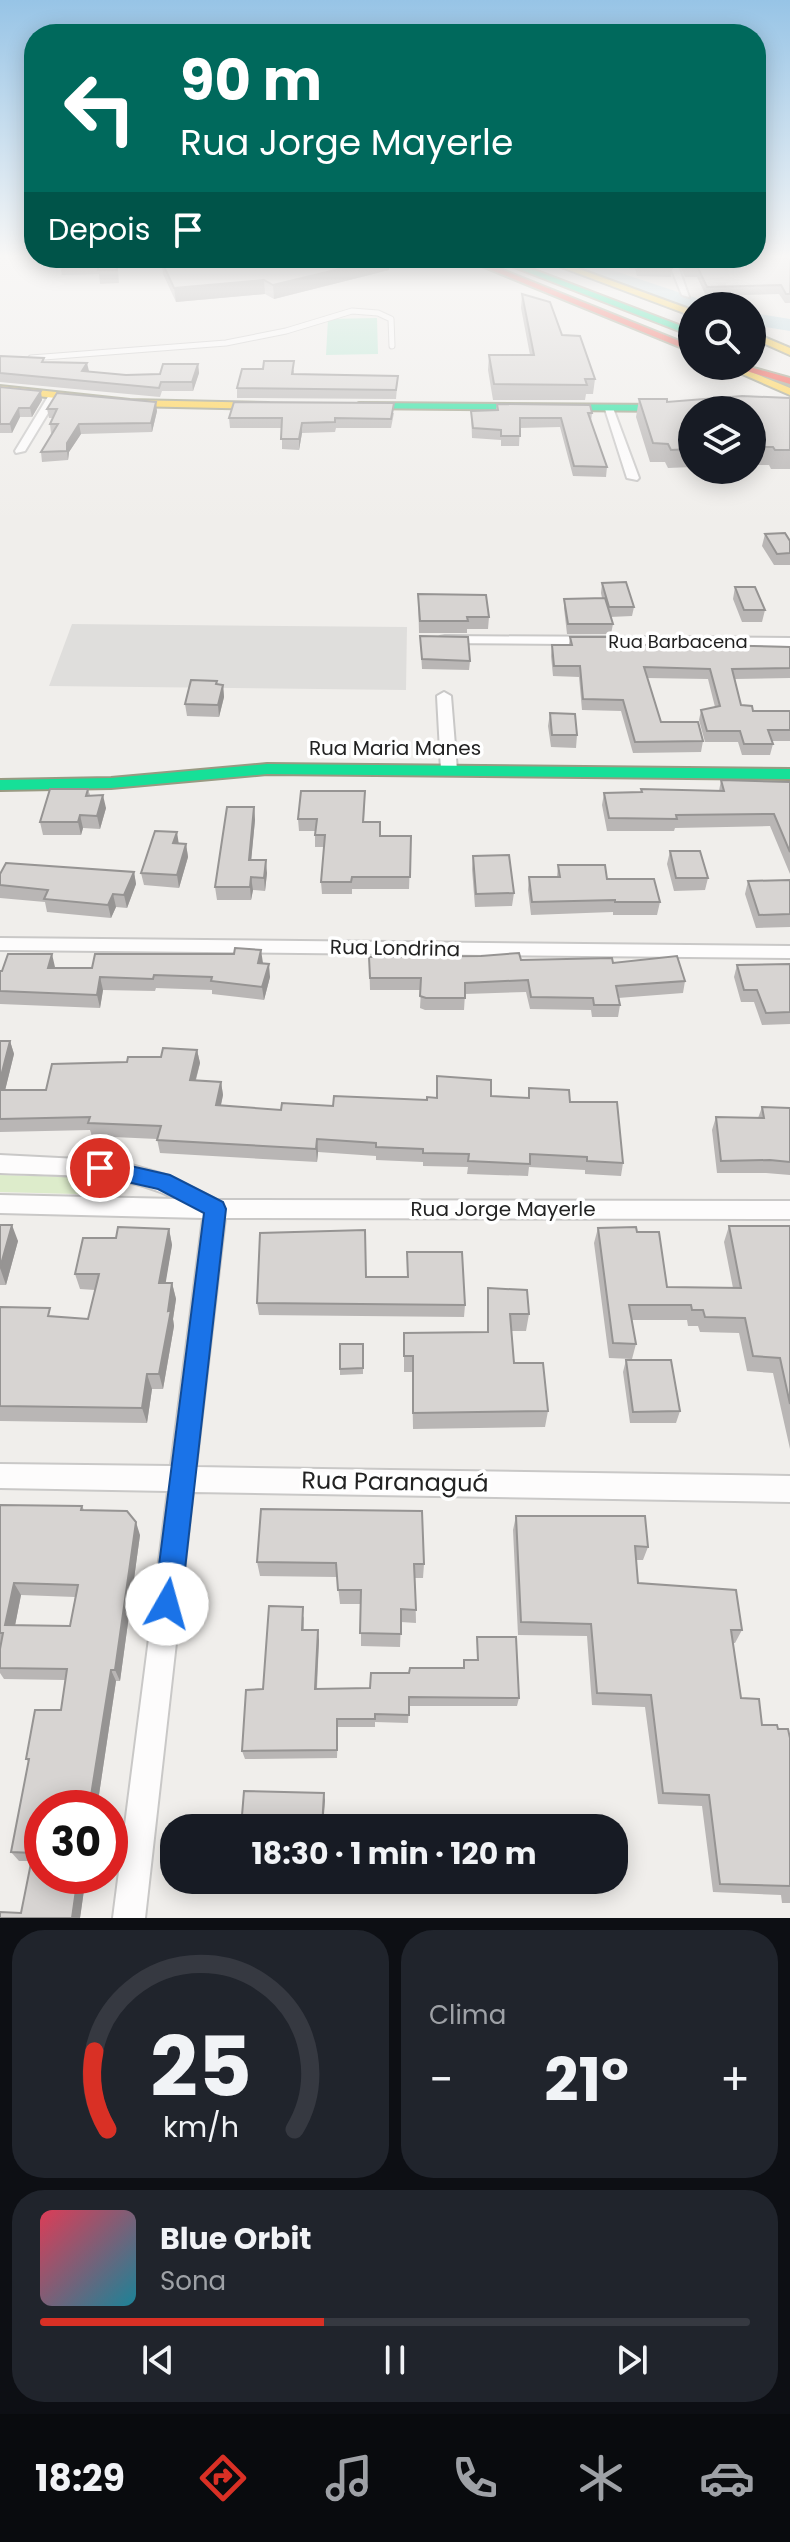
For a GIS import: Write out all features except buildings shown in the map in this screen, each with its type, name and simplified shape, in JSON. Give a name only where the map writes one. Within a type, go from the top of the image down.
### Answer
[{"type":"main road","points":[[766,352],[790,361]]},
{"type":"main road","points":[[766,361],[790,370]]},
{"type":"main road","points":[[766,374],[790,381]]},
{"type":"main road","points":[[762,380],[790,392]]},
{"type":"main road","points":[[0,389],[157,404],[282,406]]},
{"type":"main road","points":[[344,406],[678,408]]},
{"type":"main road","name":"Rua Maria Manes","points":[[0,785],[111,783],[267,769],[790,774]]},
{"type":"street","points":[[20,451],[54,395]]},
{"type":"street","points":[[608,408],[633,478]]},
{"type":"street","name":"Rua Barbacena","points":[[437,640],[790,642]]},
{"type":"street","points":[[444,696],[449,770]]},
{"type":"street","name":"Rua Londrina","points":[[0,944],[790,952]]},
{"type":"street","name":"Rua Jorge Mayerle","points":[[0,1164],[118,1170],[162,1182],[215,1209]]},
{"type":"street","name":"Rua Jorge Mayerle","points":[[0,1204],[215,1209],[790,1210]]},
{"type":"street","points":[[129,1918],[215,1209]]},
{"type":"street","name":"Rua Paranaguá","points":[[0,1476],[790,1489]]},
{"type":"lane","points":[[27,358],[197,345]]},
{"type":"shaded area","points":[[72,624],[407,627],[406,690],[49,686]]},
{"type":"green space","points":[[327,345],[378,345],[378,354],[326,355]]},
{"type":"green space","points":[[0,1175],[118,1178],[124,1181],[122,1192],[115,1195],[0,1192]]},
{"type":"traffic: fast","points":[[359,406],[672,408]]},
{"type":"traffic: fast","points":[[0,785],[111,783],[267,769],[790,774]]},
{"type":"traffic: slow","points":[[773,345],[790,352]]},
{"type":"traffic: slow","points":[[762,380],[790,392]]},
{"type":"traffic: slow","points":[[0,389],[130,403],[268,406]]},
{"type":"traffic: jam","points":[[766,374],[790,381]]},
{"type":"route","points":[[100,1168],[162,1182],[215,1209],[167,1604]]}]
